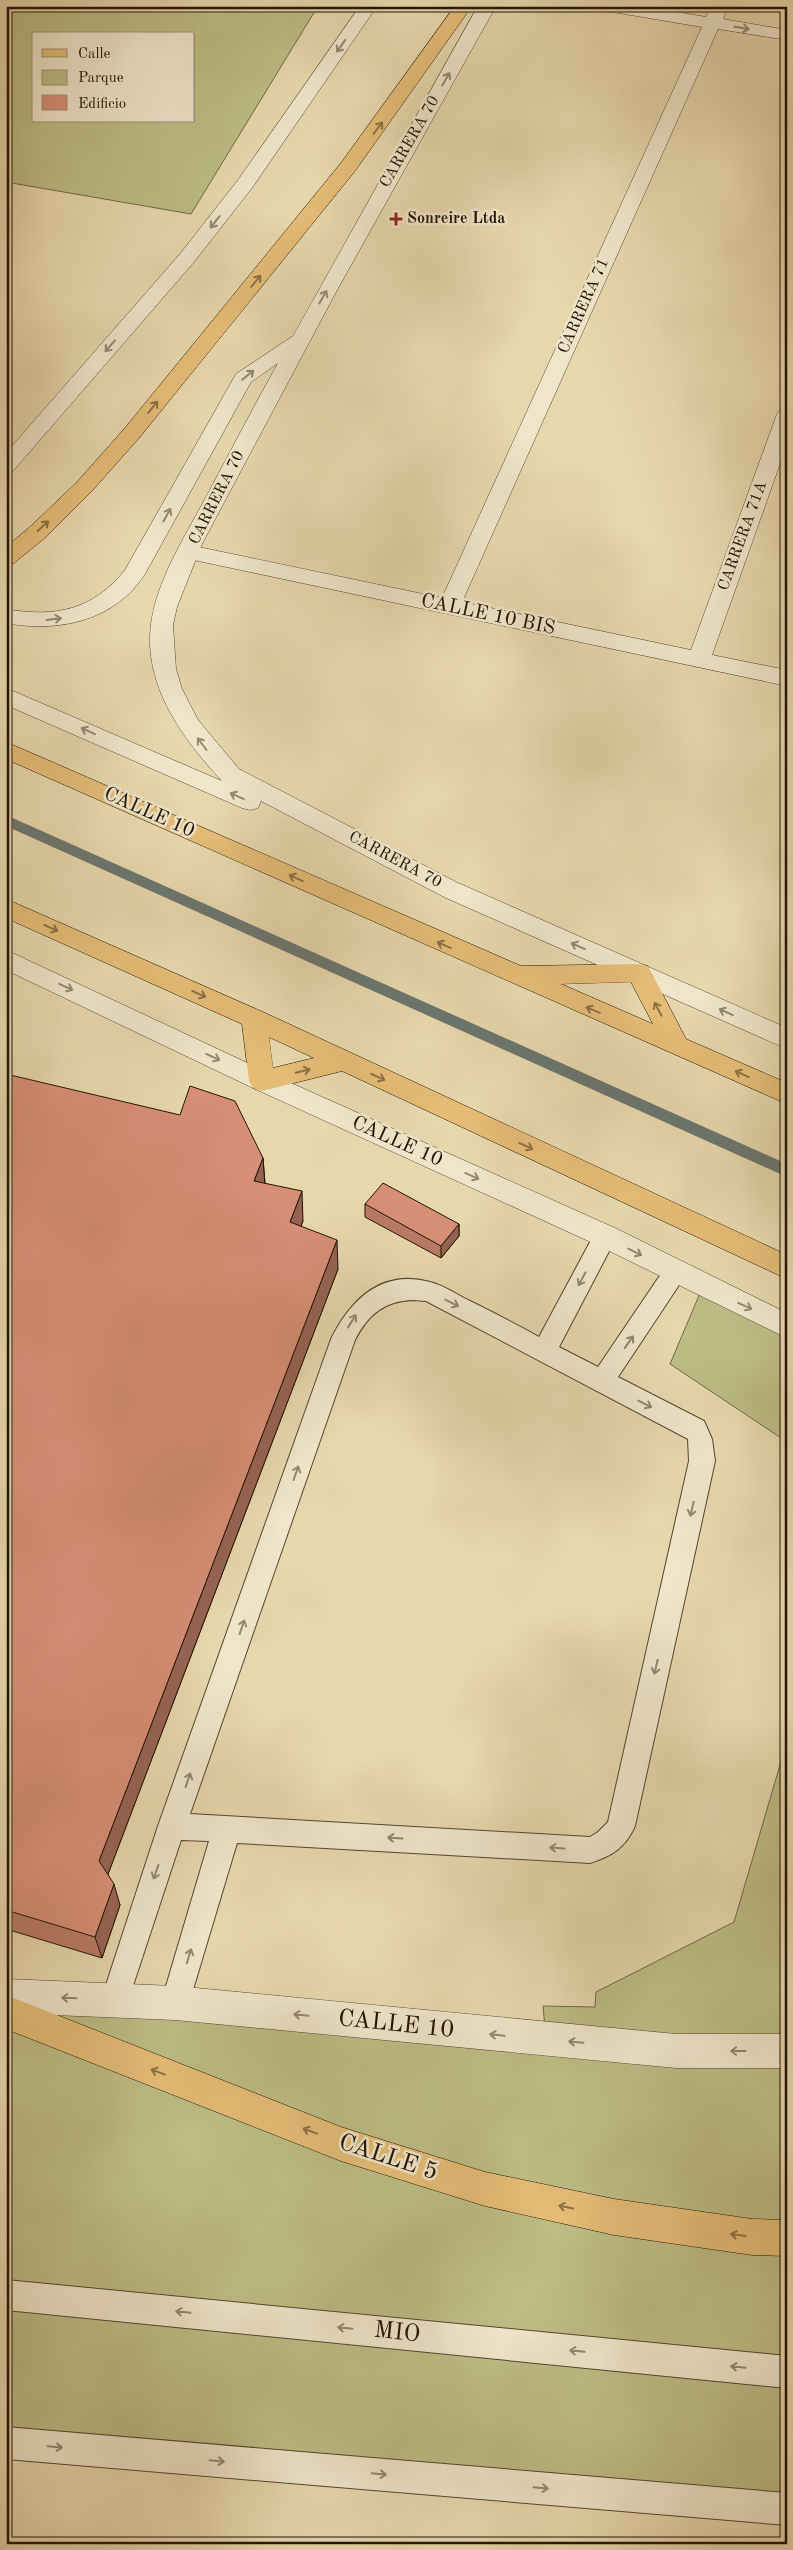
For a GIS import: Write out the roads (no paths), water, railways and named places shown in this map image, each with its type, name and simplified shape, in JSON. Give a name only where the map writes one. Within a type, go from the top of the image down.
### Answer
[{"type":"main road","points":[[6,558],[39,531],[84,487],[120,446],[348,167],[464,6]]},
{"type":"main road","name":"CALLE 10","points":[[6,750],[514,976],[787,1094]]},
{"type":"main road","points":[[6,908],[254,1018],[787,1268]]},
{"type":"main road","points":[[514,976],[639,973],[677,1046]]},
{"type":"main road","points":[[254,1018],[262,1081],[344,1061]]},
{"type":"main road","name":"CALLE 5","points":[[6,2012],[341,2144],[485,2189],[614,2217],[752,2237],[787,2238]]},
{"type":"street","points":[[6,466],[187,258],[245,184],[369,6]]},
{"type":"street","name":"CARRERA 70","points":[[454,891],[230,774],[206,750],[186,722],[173,699],[165,672],[162,644],[163,623],[168,600],[189,552],[299,339],[487,6]]},
{"type":"street","points":[[607,6],[716,15],[787,35]]},
{"type":"street","name":"CARRERA 71","points":[[449,606],[716,15]]},
{"type":"street","points":[[6,616],[21,620],[56,620],[89,611],[117,594],[134,574],[243,378],[299,339]]},
{"type":"street","name":"CARRERA 71A","points":[[699,659],[787,414]]},
{"type":"street","name":"CALLE 10 BIS","points":[[189,552],[787,678]]},
{"type":"street","points":[[6,696],[454,891],[787,1039]]},
{"type":"street","name":"CALLE 10","points":[[6,959],[262,1081],[605,1236],[787,1326]]},
{"type":"street","name":"CALLE 10","points":[[6,1996],[175,2003],[546,2040],[676,2050],[787,2051]]},
{"type":"lane","points":[[544,1351],[605,1236]]},
{"type":"lane","points":[[602,1382],[675,1272]]},
{"type":"lane","points":[[115,2000],[172,1826],[351,1322],[361,1308],[378,1297],[411,1289],[429,1291],[695,1429],[703,1451],[621,1826],[616,1836],[605,1845],[590,1850],[172,1826]]},
{"type":"lane","points":[[175,2003],[227,1829]]},
{"type":"lane","name":"MIO","points":[[6,2295],[787,2372]]},
{"type":"lane","points":[[6,2443],[787,2509]]},
{"type":"waterway","points":[[6,820],[787,1171]]},
{"type":"place","name":"Sonreire Ltda","points":[[396,219]]}]
